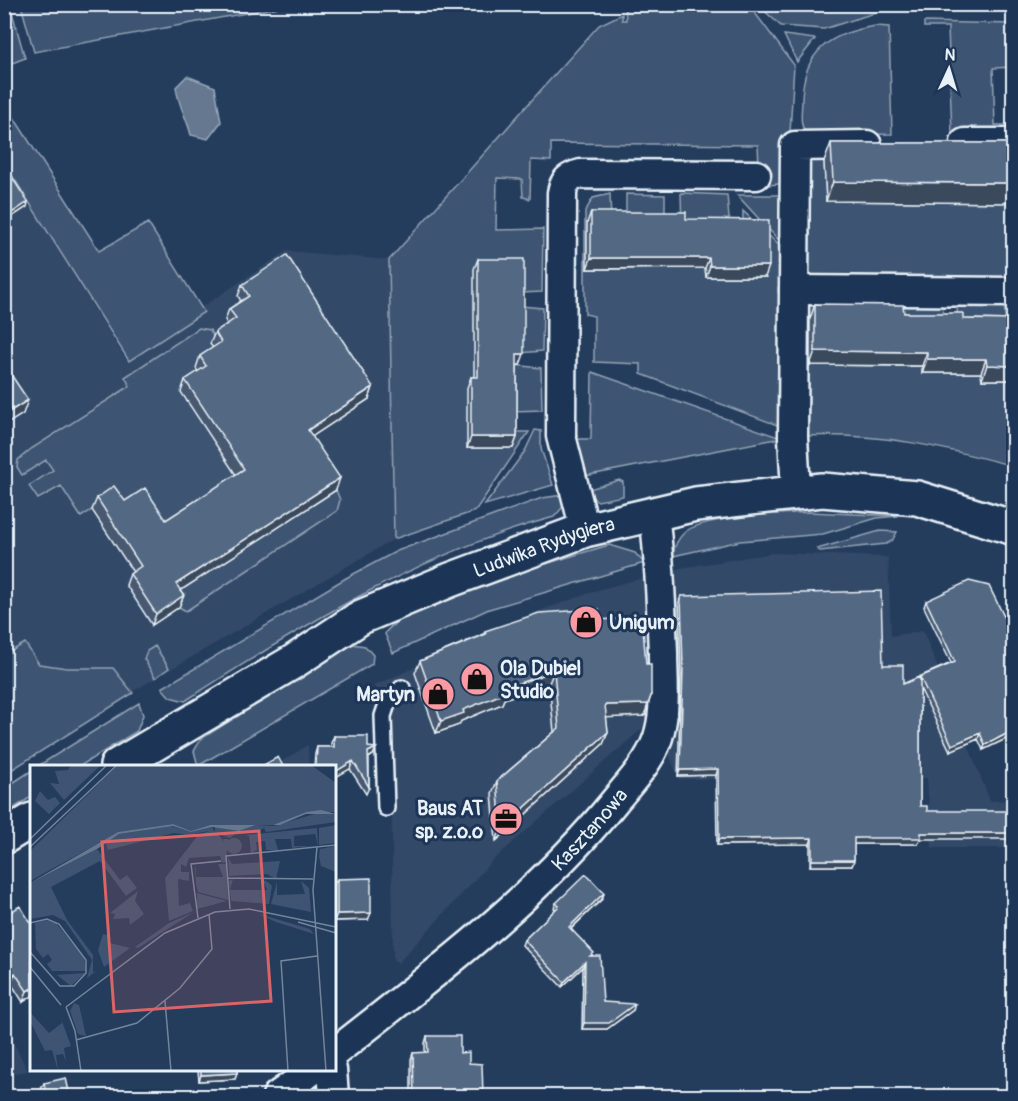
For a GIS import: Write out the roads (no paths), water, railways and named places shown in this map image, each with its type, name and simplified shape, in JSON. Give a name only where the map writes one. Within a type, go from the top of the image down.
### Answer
[{"type":"street","points":[[941,144],[1014,142]]},
{"type":"street","points":[[796,491],[795,146],[893,144]]},
{"type":"street","points":[[585,530],[561,436],[562,194],[564,183],[571,176],[581,174],[756,175]]},
{"type":"street","points":[[794,290],[1014,292]]},
{"type":"street","name":"Ludwika Rydygiera","points":[[119,765],[293,662],[361,617],[450,580],[585,530],[696,504],[796,491],[849,491],[916,498],[1014,528]]},
{"type":"street","name":"Kasztanowa","points":[[336,1051],[436,974],[541,883],[596,824],[648,758],[660,731],[663,707],[660,566],[654,513]]},
{"type":"street","points":[[4,837],[30,821]]},
{"type":"street","points":[[277,1096],[312,1071]]},
{"type":"street","points":[[332,1071],[334,1096]]},
{"type":"lane","points":[[386,808],[383,716],[387,704],[402,688]]},
{"type":"place","name":"Unigum","points":[[586,622]]},
{"type":"place","name":"Ola Dubiel Studio","points":[[477,679]]},
{"type":"place","name":"Martyn","points":[[438,694]]},
{"type":"place","name":"Baus AT sp. z.o.o","points":[[506,819]]}]
